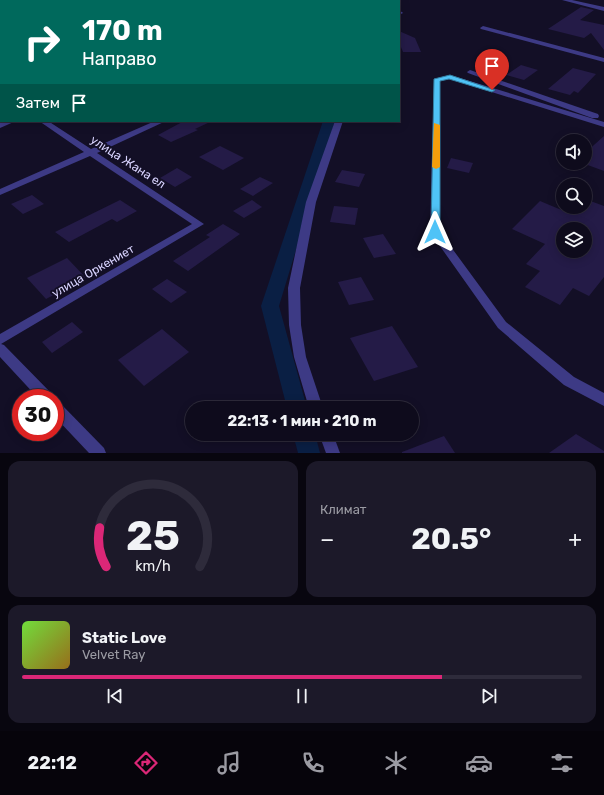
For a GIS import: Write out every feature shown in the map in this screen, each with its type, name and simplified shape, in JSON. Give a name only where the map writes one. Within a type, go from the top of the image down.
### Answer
[{"type":"street","points":[[565,0],[604,9]]},
{"type":"street","points":[[483,28],[604,60]]},
{"type":"street","points":[[470,72],[604,120]]},
{"type":"street","points":[[604,125],[450,77],[437,79],[435,232],[502,325],[569,380],[604,400]]},
{"type":"street","points":[[0,126],[10,122]]},
{"type":"street","name":"улица Жана ел","points":[[45,122],[199,224]]},
{"type":"street","points":[[0,192],[160,122]]},
{"type":"street","points":[[314,401],[300,357],[295,325],[294,288],[311,202],[339,122]]},
{"type":"street","name":"улица Оркениет","points":[[0,340],[199,224]]},
{"type":"street","points":[[0,349],[38,389]]},
{"type":"street","points":[[64,416],[99,453]]},
{"type":"street","points":[[329,441],[333,453]]},
{"type":"building","points":[[581,7],[594,10],[580,20],[604,25],[604,50],[591,33],[584,38],[548,29]]},
{"type":"building","points":[[400,31],[415,38],[421,52],[403,52],[400,44]]},
{"type":"building","points":[[521,65],[538,70],[524,80],[506,75]]},
{"type":"building","points":[[573,68],[596,74],[578,93],[574,91],[570,95],[548,89]]},
{"type":"building","points":[[182,122],[210,122],[195,129],[198,130],[171,142],[158,135]]},
{"type":"building","points":[[604,136],[604,171],[592,167],[592,147]]},
{"type":"building","points":[[220,146],[244,158],[223,170],[199,157]]},
{"type":"building","points":[[451,158],[473,163],[469,173],[447,168]]},
{"type":"building","points":[[177,168],[192,177],[175,187],[160,178]]},
{"type":"building","points":[[342,170],[365,174],[359,187],[335,182]]},
{"type":"building","points":[[260,177],[273,183],[253,196],[240,189]]},
{"type":"building","points":[[32,195],[44,204],[23,214],[11,204]]},
{"type":"building","points":[[120,200],[137,211],[117,222],[112,219],[69,242],[55,232]]},
{"type":"building","points":[[252,200],[262,207],[244,218],[233,211]]},
{"type":"building","points":[[540,201],[556,208],[556,214],[592,214],[592,202],[604,206],[604,277],[589,296],[573,288],[560,305],[525,287],[540,271],[526,264],[545,244],[512,229]]},
{"type":"building","points":[[334,206],[358,208],[355,225],[330,222]]},
{"type":"building","points":[[223,224],[240,234],[188,271],[173,261],[210,237],[206,235]]},
{"type":"building","points":[[383,234],[396,254],[374,258],[363,238]]},
{"type":"building","points":[[67,258],[86,278],[46,299],[27,278]]},
{"type":"building","points":[[361,277],[374,300],[349,305],[338,282]]},
{"type":"building","points":[[167,279],[187,292],[171,303],[152,289]]},
{"type":"building","points":[[72,322],[83,332],[52,353],[42,342]]},
{"type":"building","points":[[392,326],[418,367],[374,381],[350,338]]},
{"type":"building","points":[[162,329],[189,352],[144,386],[118,360]]},
{"type":"building","points":[[576,434],[604,451],[604,453],[549,453]]},
{"type":"building","points":[[444,436],[455,453],[402,453],[402,452]]},
{"type":"waterway","points":[[295,401],[270,306],[329,122]]},
{"type":"waterway","points":[[306,441],[309,453]]},
{"type":"slow traffic","points":[[436,125],[436,167]]},
{"type":"route","points":[[435,232],[437,79],[441,77],[450,77],[492,90]]}]
